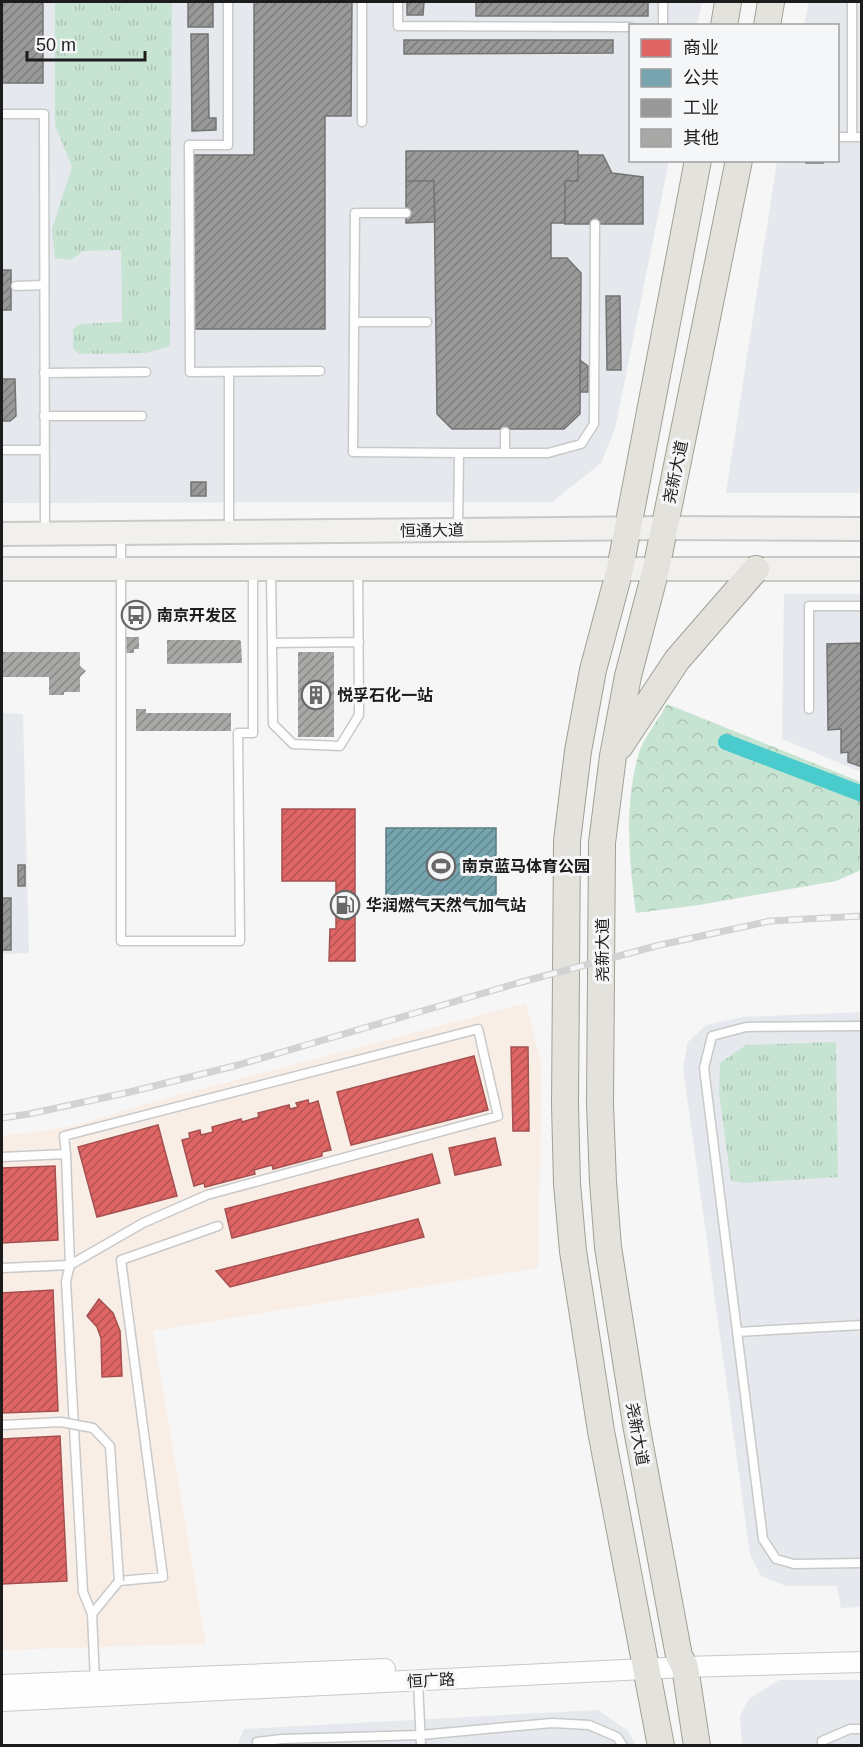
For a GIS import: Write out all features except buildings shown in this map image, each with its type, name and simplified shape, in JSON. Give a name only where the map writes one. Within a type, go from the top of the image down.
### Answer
[{"type":"main road","points":[[724,24],[728,2]]},
{"type":"main road","points":[[766,24],[771,2]]},
{"type":"main road","points":[[661,1746],[601,1431],[576,1274],[567,1184],[565,1105],[567,841],[578,751],[593,669],[620,569],[698,162]]},
{"type":"main road","name":"尧新大道","points":[[697,1746],[636,1424],[608,1247],[600,1104],[602,843],[613,756],[628,676],[656,569],[739,162]]},
{"type":"main road","name":"恒通大道","points":[[2,534],[627,528],[861,529]]},
{"type":"main road","points":[[2,569],[861,569]]},
{"type":"main road","points":[[613,756],[677,660],[756,569]]},
{"type":"street","name":"恒广路","points":[[2,1701],[95,1689],[645,1664],[861,1649]]},
{"type":"street","name":"恒广路","points":[[682,1662],[861,1662]]},
{"type":"street","name":"恒广路","points":[[2,1685],[95,1689],[418,1681],[645,1664]]},
{"type":"lane","points":[[228,2],[228,145],[189,145],[190,372],[320,371]]},
{"type":"lane","points":[[362,2],[362,122]]},
{"type":"lane","points":[[398,2],[398,26],[629,27]]},
{"type":"lane","points":[[663,2],[663,24]]},
{"type":"lane","points":[[839,137],[857,137],[852,2]]},
{"type":"lane","points":[[2,114],[44,114],[45,534]]},
{"type":"lane","points":[[406,213],[355,213],[353,452],[548,453],[581,444],[594,424],[595,224]]},
{"type":"lane","points":[[16,286],[44,285]]},
{"type":"lane","points":[[354,322],[427,322]]},
{"type":"lane","points":[[44,373],[146,372]]},
{"type":"lane","points":[[229,372],[229,533]]},
{"type":"lane","points":[[44,416],[142,416]]},
{"type":"lane","points":[[505,432],[505,453]]},
{"type":"lane","points":[[2,450],[44,450]]},
{"type":"lane","points":[[458,530],[459,453]]},
{"type":"lane","points":[[121,533],[121,941],[240,941],[238,733],[253,733],[262,568]]},
{"type":"lane","points":[[262,568],[272,643],[273,724],[293,744],[340,746],[359,715],[358,568]]},
{"type":"lane","points":[[809,709],[810,606],[861,606]]},
{"type":"lane","points":[[272,643],[359,642]]},
{"type":"lane","points":[[861,1026],[746,1027],[712,1036],[704,1068],[763,1539],[776,1559],[794,1564],[861,1563]]},
{"type":"lane","points":[[2,1268],[70,1265],[143,1223],[207,1195],[498,1116],[478,1029],[64,1136],[70,1265],[66,1281],[83,1592],[92,1614],[95,1689]]},
{"type":"lane","points":[[2,1157],[66,1154]]},
{"type":"lane","points":[[119,1581],[163,1577],[121,1260],[218,1226]]},
{"type":"lane","points":[[737,1332],[861,1325]]},
{"type":"lane","points":[[2,1425],[61,1422],[93,1428],[110,1446],[119,1581],[92,1614]]},
{"type":"lane","points":[[418,1681],[421,1746]]},
{"type":"lane","points":[[257,1746],[257,1742],[282,1739],[421,1735],[552,1723],[589,1725],[617,1737],[623,1746]]},
{"type":"lane","points":[[822,1746],[822,1740],[850,1729],[861,1729]]},
{"type":"shaded area","points":[[2,2],[702,2],[697,24],[629,24],[629,162],[669,162],[615,429],[601,463],[552,502],[2,503]]},
{"type":"shaded area","points":[[809,2],[861,2],[861,493],[726,493],[777,162],[839,162],[839,24],[804,24]]},
{"type":"shaded area","points":[[784,594],[861,594],[861,772],[782,739]]},
{"type":"shaded area","points":[[2,713],[23,714],[29,953],[2,954]]},
{"type":"shaded area","points":[[526,1003],[542,1066],[538,1268],[153,1331],[206,1644],[2,1650],[2,1136],[75,1126],[152,1102]]},
{"type":"shaded area","points":[[861,1012],[861,1607],[841,1608],[837,1586],[786,1586],[761,1576],[750,1554],[683,1067],[688,1042],[706,1025],[744,1017]]},
{"type":"shaded area","points":[[779,1680],[861,1680],[861,1745],[742,1745],[740,1716],[749,1699]]},
{"type":"shaded area","points":[[598,1710],[628,1731],[636,1745],[237,1746],[244,1729]]},
{"type":"green space","points":[[55,2],[172,2],[170,346],[146,353],[79,354],[73,348],[73,329],[80,324],[122,322],[121,250],[83,251],[71,260],[55,258],[52,229],[72,167],[55,125]]},
{"type":"green space","points":[[667,704],[861,782],[861,870],[836,881],[699,905],[636,913],[629,834],[631,795],[638,756],[643,743]]},
{"type":"green space","points":[[836,1042],[838,1177],[745,1183],[731,1181],[719,1093],[720,1063],[746,1045]]},
{"type":"waterway","points":[[726,742],[862,794]]},
{"type":"railway","points":[[2,1118],[130,1092],[238,1065],[518,983],[660,945],[770,921],[862,916]]},
{"type":"place","name":"南京开发区","points":[[136,615]]},
{"type":"place","name":"悦孚石化一站","points":[[316,695]]},
{"type":"place","name":"南京蓝马体育公园","points":[[441,866]]},
{"type":"place","name":"华润燃气天然气加气站","points":[[345,905]]}]
